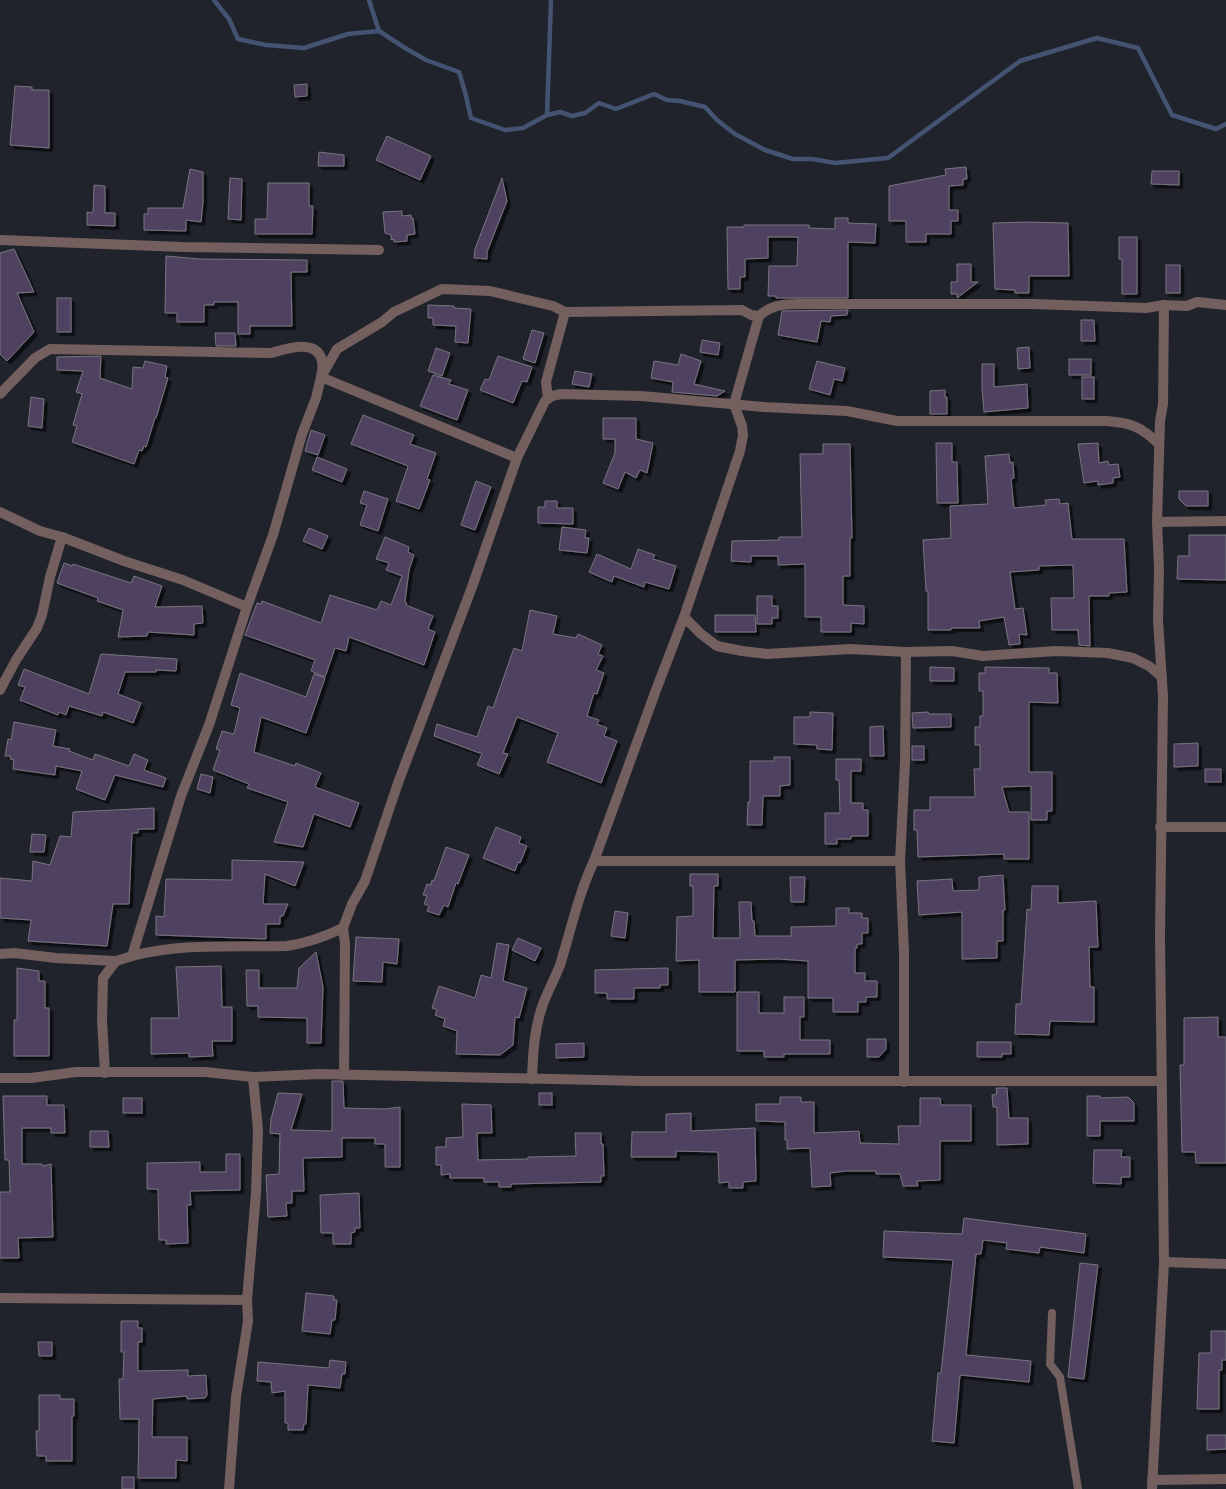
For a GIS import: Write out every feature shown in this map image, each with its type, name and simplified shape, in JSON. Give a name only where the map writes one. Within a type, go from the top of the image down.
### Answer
[{"type":"street","points":[[0,240],[183,247],[379,250]]},
{"type":"street","points":[[321,377],[337,349],[382,322],[394,312],[442,289],[490,291],[553,306],[564,312],[742,310],[750,315],[759,316]]},
{"type":"street","points":[[532,1079],[534,1039],[543,1005],[560,965],[568,931],[584,881],[594,861],[684,617],[740,450],[743,435],[742,426],[734,404],[759,316],[768,308],[778,304],[1033,304],[1146,308],[1164,305],[1187,306],[1197,302],[1226,305]]},
{"type":"street","points":[[1164,305],[1163,404],[1159,444],[1156,522],[1159,569],[1158,620],[1162,678],[1160,826],[1161,1081],[1164,1262],[1152,1485],[1226,1479]]},
{"type":"street","points":[[548,399],[546,382],[564,312]]},
{"type":"street","points":[[0,394],[35,358],[43,352],[58,348],[271,353],[293,347],[309,348],[320,355],[323,362],[316,398],[302,434],[273,535],[247,607],[212,717],[181,796],[132,956]]},
{"type":"street","points":[[321,377],[517,458]]},
{"type":"street","points":[[344,1075],[345,943],[343,928],[367,874],[398,783],[472,587],[517,458],[540,408],[548,399],[561,394],[616,395],[847,411],[897,421],[910,422],[1114,422],[1139,428],[1159,444]]},
{"type":"street","points":[[0,512],[40,531],[62,537],[124,561],[183,580],[247,607]]},
{"type":"street","points":[[1156,522],[1226,521]]},
{"type":"street","points":[[0,690],[16,660],[38,628],[50,577],[62,537]]},
{"type":"street","points":[[684,617],[701,634],[717,646],[742,651],[767,654],[850,649],[906,652],[952,650],[983,656],[1056,650],[1108,653],[1133,658],[1149,666],[1162,678]]},
{"type":"street","points":[[904,1082],[904,952],[900,861],[906,740],[906,652]]},
{"type":"street","points":[[1160,826],[1226,827]]},
{"type":"street","points":[[594,861],[900,861]]},
{"type":"street","points":[[0,954],[14,953],[56,958],[116,961],[147,952],[184,947],[287,946],[301,944],[313,941],[343,928]]},
{"type":"street","points":[[105,1073],[102,1020],[103,978],[116,961]]},
{"type":"street","points":[[0,1078],[31,1078],[76,1072],[205,1072],[253,1077],[319,1074],[532,1079],[904,1082],[1161,1081]]},
{"type":"street","points":[[229,1489],[236,1397],[248,1321],[247,1300],[256,1193],[258,1130],[253,1077]]},
{"type":"street","points":[[1164,1262],[1226,1264]]},
{"type":"street","points":[[0,1298],[247,1300]]},
{"type":"lane","points":[[1052,1313],[1050,1364],[1060,1377],[1078,1489]]},
{"type":"building","points":[[307,84],[307,96],[295,97],[294,85]]},
{"type":"building","points":[[15,86],[32,87],[32,90],[49,90],[49,148],[10,145]]},
{"type":"building","points":[[387,136],[431,156],[420,180],[376,160]]},
{"type":"building","points":[[319,152],[344,155],[344,166],[318,166]]},
{"type":"building","points":[[966,167],[967,179],[963,179],[963,185],[949,186],[949,210],[958,210],[958,221],[951,221],[951,234],[926,234],[926,242],[906,242],[906,221],[889,221],[889,186],[946,175],[945,169]]},
{"type":"building","points":[[190,169],[203,172],[201,222],[186,220],[186,231],[144,230],[144,214],[148,214],[148,208],[183,208]]},
{"type":"building","points":[[1152,171],[1179,171],[1179,185],[1151,184]]},
{"type":"building","points":[[230,178],[242,179],[241,220],[228,219]]},
{"type":"building","points":[[502,178],[507,201],[487,252],[487,259],[474,258],[475,249]]},
{"type":"building","points":[[268,183],[309,183],[309,206],[313,206],[312,234],[255,234],[255,219],[267,219]]},
{"type":"building","points":[[94,185],[105,186],[105,213],[115,213],[115,226],[87,225],[87,212],[93,213]]},
{"type":"building","points":[[402,211],[402,216],[411,215],[411,218],[413,218],[415,234],[407,235],[407,241],[394,242],[394,239],[391,240],[391,235],[385,233],[383,212]]},
{"type":"building","points":[[835,218],[848,218],[848,223],[876,224],[875,243],[848,242],[848,298],[776,298],[776,296],[768,296],[769,266],[797,266],[798,237],[768,237],[768,258],[745,259],[745,277],[740,277],[740,289],[728,289],[727,227],[744,227],[744,225],[809,225],[809,228],[835,229]]},
{"type":"building","points":[[993,223],[1068,223],[1069,276],[1029,276],[1029,293],[1015,293],[1015,290],[995,289]]},
{"type":"building","points":[[1119,237],[1137,237],[1137,294],[1122,294],[1122,259],[1119,259]]},
{"type":"building","points":[[14,249],[34,292],[17,293],[34,332],[7,361],[0,354],[0,253]]},
{"type":"building","points":[[166,256],[200,259],[307,260],[307,272],[291,272],[292,326],[250,326],[250,334],[238,334],[238,302],[214,302],[214,305],[204,305],[204,322],[177,322],[177,313],[165,313]]},
{"type":"building","points":[[957,264],[971,264],[971,282],[978,282],[957,298],[957,294],[951,294],[951,282],[957,282]]},
{"type":"building","points":[[1166,265],[1180,265],[1180,293],[1166,293]]},
{"type":"building","points":[[57,298],[71,298],[71,332],[57,332]]},
{"type":"building","points":[[428,305],[454,306],[454,308],[471,309],[468,343],[455,342],[456,326],[433,325],[433,318],[428,318]]},
{"type":"building","points":[[848,310],[847,315],[831,316],[830,322],[821,321],[817,342],[778,335],[782,311]]},
{"type":"building","points":[[1081,320],[1094,320],[1095,341],[1081,341]]},
{"type":"building","points":[[532,330],[544,333],[535,363],[523,359]]},
{"type":"building","points":[[215,333],[235,333],[236,346],[216,346]]},
{"type":"building","points":[[702,340],[720,343],[718,355],[700,352]]},
{"type":"building","points":[[1029,347],[1030,368],[1018,369],[1017,348]]},
{"type":"building","points":[[436,348],[450,353],[442,376],[428,371]]},
{"type":"building","points":[[681,354],[701,361],[694,384],[725,391],[717,396],[672,392],[673,382],[651,378],[654,361],[678,365]]},
{"type":"building","points":[[101,356],[100,378],[132,389],[133,367],[143,368],[145,361],[167,366],[165,377],[168,378],[156,418],[146,447],[144,446],[142,451],[139,450],[134,464],[72,442],[77,426],[73,425],[82,394],[76,392],[83,371],[57,370],[57,357]]},
{"type":"building","points":[[498,356],[532,367],[527,382],[522,381],[513,403],[480,390],[485,379],[489,380]]},
{"type":"building","points":[[1069,359],[1091,359],[1091,375],[1069,375]]},
{"type":"building","points":[[817,361],[845,368],[842,381],[834,379],[830,395],[809,389]]},
{"type":"building","points":[[982,364],[994,364],[994,387],[1027,384],[1028,408],[984,412]]},
{"type":"building","points":[[575,371],[592,374],[589,387],[572,384]]},
{"type":"building","points":[[433,375],[451,380],[449,384],[468,390],[457,420],[420,406]]},
{"type":"building","points":[[1082,377],[1094,377],[1094,399],[1082,399]]},
{"type":"building","points":[[945,390],[945,397],[947,397],[947,414],[930,414],[930,391]]},
{"type":"building","points":[[31,397],[44,399],[42,428],[28,426]]},
{"type":"building","points":[[363,415],[414,435],[410,444],[436,453],[427,479],[430,480],[419,509],[396,501],[408,466],[351,444]]},
{"type":"building","points":[[603,418],[636,418],[636,439],[653,443],[647,473],[640,470],[636,478],[625,472],[618,489],[603,483],[615,453],[615,439],[603,439]]},
{"type":"building","points":[[311,430],[325,435],[318,455],[305,451]]},
{"type":"building","points":[[936,443],[952,443],[952,462],[957,462],[958,503],[937,503]]},
{"type":"building","points":[[1098,443],[1099,463],[1108,461],[1109,465],[1118,464],[1120,477],[1113,478],[1113,483],[1098,485],[1098,481],[1084,483],[1078,444]]},
{"type":"building","points":[[823,444],[850,444],[852,538],[850,538],[850,576],[843,576],[843,605],[864,606],[864,624],[851,623],[851,632],[821,632],[821,617],[805,617],[805,564],[778,565],[778,556],[751,556],[751,562],[731,561],[732,541],[779,540],[779,537],[802,537],[800,454],[823,454]]},
{"type":"building","points":[[1009,454],[1010,463],[1013,462],[1014,478],[1011,479],[1014,508],[1046,505],[1045,500],[1059,499],[1060,504],[1068,503],[1072,539],[1124,539],[1127,592],[1109,593],[1109,596],[1089,596],[1090,646],[1079,645],[1078,630],[1052,630],[1051,598],[1074,598],[1073,565],[1039,566],[1039,570],[1010,572],[1015,609],[1023,608],[1027,635],[1019,634],[1020,644],[1009,645],[1004,617],[979,621],[980,628],[928,630],[928,591],[926,591],[923,540],[951,538],[950,506],[988,504],[985,456]]},
{"type":"building","points":[[317,457],[347,469],[342,482],[312,470]]},
{"type":"building","points":[[476,481],[491,487],[475,530],[461,525]]},
{"type":"building","points":[[364,491],[388,499],[378,531],[360,525],[367,505],[360,503]]},
{"type":"building","points":[[1179,491],[1208,491],[1208,506],[1186,506],[1179,499]]},
{"type":"building","points":[[545,501],[557,501],[557,508],[573,508],[573,524],[538,523],[538,507],[545,507]]},
{"type":"building","points":[[562,527],[586,530],[585,538],[589,538],[587,553],[559,550]]},
{"type":"building","points":[[309,528],[328,536],[322,549],[303,541]]},
{"type":"building","points":[[1189,535],[1226,535],[1226,580],[1177,579],[1178,556],[1189,556]]},
{"type":"building","points":[[385,537],[409,547],[408,552],[414,555],[409,570],[405,602],[407,603],[406,605],[433,616],[428,629],[435,632],[424,665],[349,637],[346,651],[335,648],[325,677],[311,671],[315,660],[245,635],[257,603],[261,604],[262,601],[321,623],[330,595],[377,610],[381,601],[391,605],[402,576],[386,570],[389,563],[376,559]]},
{"type":"building","points":[[638,549],[655,555],[653,559],[676,566],[669,589],[645,582],[644,587],[614,576],[612,582],[589,572],[597,554],[631,569]]},
{"type":"building","points":[[64,563],[73,566],[73,564],[131,583],[134,576],[162,586],[155,607],[202,606],[203,623],[194,624],[194,635],[148,632],[147,636],[118,637],[123,610],[97,601],[98,598],[57,583]]},
{"type":"building","points":[[757,596],[772,596],[772,606],[778,606],[778,618],[772,618],[772,624],[757,624]]},
{"type":"building","points":[[530,610],[557,616],[553,634],[576,638],[578,634],[602,645],[598,654],[603,656],[596,670],[604,673],[597,694],[594,693],[587,716],[599,720],[597,724],[607,728],[604,736],[617,741],[601,783],[547,762],[558,733],[517,717],[503,753],[508,754],[499,774],[477,765],[482,754],[434,736],[437,724],[477,737],[488,706],[493,708],[514,648],[522,651]]},
{"type":"building","points":[[715,615],[755,615],[756,632],[715,632]]},
{"type":"building","points":[[101,654],[177,659],[176,671],[156,670],[156,672],[125,672],[118,694],[141,703],[133,723],[103,712],[102,716],[69,706],[66,715],[59,712],[58,715],[20,700],[25,687],[18,685],[24,669],[89,694]]},
{"type":"building","points":[[930,667],[954,668],[954,681],[930,681]]},
{"type":"building","points":[[985,667],[1049,668],[1049,673],[1057,673],[1058,703],[1029,702],[1029,772],[1052,772],[1052,811],[1047,811],[1047,820],[1031,820],[1031,786],[1002,787],[1009,812],[1029,812],[1029,859],[1004,859],[1004,854],[918,857],[917,830],[914,830],[914,810],[930,810],[930,797],[975,797],[974,769],[980,769],[980,745],[975,745],[975,727],[980,727],[980,716],[983,716],[983,691],[979,691],[979,673],[985,673]]},
{"type":"building","points":[[240,673],[306,697],[314,674],[325,678],[306,733],[261,717],[254,752],[295,766],[296,763],[321,773],[315,787],[359,803],[350,827],[314,814],[303,847],[274,842],[288,802],[247,788],[249,784],[213,770],[220,750],[216,749],[222,731],[234,734],[240,708],[231,705]]},
{"type":"building","points":[[810,712],[833,713],[832,750],[817,749],[817,745],[794,744],[794,717],[810,717]]},
{"type":"building","points":[[928,712],[929,714],[951,714],[951,727],[913,728],[912,713]]},
{"type":"building","points":[[14,722],[56,730],[53,746],[70,749],[69,751],[93,760],[95,754],[129,766],[134,754],[148,760],[144,770],[166,778],[163,787],[115,775],[105,800],[76,789],[82,771],[56,766],[55,775],[13,769],[14,760],[10,759],[11,756],[5,756],[8,739],[11,740]]},
{"type":"building","points":[[883,726],[884,756],[870,756],[870,727]]},
{"type":"building","points":[[1198,743],[1198,766],[1174,767],[1174,744]]},
{"type":"building","points":[[912,746],[924,746],[924,760],[912,760]]},
{"type":"building","points":[[774,757],[790,757],[790,785],[780,786],[780,796],[763,796],[762,825],[747,825],[748,802],[750,802],[750,761],[774,761]]},
{"type":"building","points":[[836,759],[861,759],[861,771],[851,771],[851,803],[863,803],[863,810],[868,810],[868,836],[851,836],[851,839],[837,839],[837,844],[825,844],[825,813],[840,813],[839,780],[836,780]]},
{"type":"building","points":[[1205,769],[1221,769],[1221,782],[1205,782]]},
{"type":"building","points":[[201,774],[213,777],[210,793],[197,789]]},
{"type":"building","points":[[154,808],[154,829],[138,829],[138,833],[132,833],[129,904],[113,904],[107,946],[28,941],[31,920],[0,918],[0,878],[32,881],[33,861],[50,865],[60,836],[71,837],[73,812]]},
{"type":"building","points":[[496,827],[521,837],[519,843],[527,846],[515,871],[483,858]]},
{"type":"building","points":[[32,834],[46,835],[44,852],[30,852]]},
{"type":"building","points":[[446,847],[469,855],[458,884],[456,883],[448,907],[444,905],[439,915],[427,911],[429,906],[424,904],[427,896],[423,895],[427,884],[431,885],[432,880],[434,881]]},
{"type":"building","points":[[232,860],[304,862],[295,886],[265,874],[263,904],[288,904],[283,916],[280,916],[280,924],[266,924],[266,939],[156,935],[156,916],[164,917],[166,879],[232,880]]},
{"type":"building","points":[[690,874],[718,874],[718,886],[714,886],[713,938],[740,938],[739,902],[751,902],[752,921],[754,921],[755,936],[791,936],[791,927],[836,926],[836,908],[849,908],[849,913],[862,913],[862,918],[868,918],[868,933],[862,933],[862,944],[857,944],[857,948],[855,948],[855,973],[865,973],[865,981],[877,981],[877,997],[866,997],[866,1002],[858,1002],[858,1012],[833,1012],[833,998],[808,998],[808,961],[778,959],[735,960],[735,992],[699,992],[699,960],[676,961],[677,917],[693,916],[693,886],[690,886]]},
{"type":"building","points":[[1003,875],[1005,910],[1003,910],[1003,941],[997,941],[997,958],[962,959],[962,912],[919,915],[917,881],[952,879],[953,891],[979,890],[979,877]]},
{"type":"building","points":[[790,877],[805,877],[804,902],[791,902]]},
{"type":"building","points":[[1032,886],[1058,886],[1058,903],[1096,901],[1098,947],[1089,947],[1090,987],[1094,987],[1094,1022],[1050,1021],[1049,1035],[1015,1034],[1016,1004],[1021,1004],[1027,909],[1031,910]]},
{"type":"building","points":[[615,911],[628,913],[625,938],[611,936]]},
{"type":"building","points":[[356,937],[399,939],[397,964],[383,962],[382,982],[353,981]]},
{"type":"building","points":[[518,938],[541,948],[535,961],[512,950]]},
{"type":"building","points":[[497,943],[509,945],[503,981],[527,988],[519,1018],[515,1017],[513,1045],[500,1055],[456,1054],[457,1031],[443,1026],[445,1019],[435,1015],[437,1010],[432,1008],[439,986],[475,998],[481,975],[491,978]]},
{"type":"building","points":[[316,952],[323,987],[321,1043],[307,1043],[307,1018],[258,1017],[258,1006],[247,1006],[246,970],[259,970],[259,988],[297,988],[299,968]]},
{"type":"building","points":[[221,966],[222,1007],[232,1007],[232,1041],[212,1041],[213,1056],[189,1057],[189,1053],[151,1054],[151,1018],[179,1018],[176,967]]},
{"type":"building","points":[[17,968],[39,971],[39,981],[45,981],[45,1008],[49,1008],[49,1056],[14,1056],[14,1020],[17,1020]]},
{"type":"building","points":[[668,968],[668,985],[660,985],[660,988],[634,988],[634,999],[607,999],[607,993],[595,993],[595,970]]},
{"type":"building","points":[[737,992],[759,992],[759,1013],[784,1013],[784,997],[804,997],[804,1017],[800,1017],[800,1040],[830,1040],[830,1054],[784,1054],[784,1057],[764,1057],[764,1051],[737,1051]]},
{"type":"building","points":[[1218,1017],[1218,1037],[1226,1037],[1226,1163],[1196,1163],[1195,1152],[1182,1152],[1180,1065],[1184,1065],[1184,1018]]},
{"type":"building","points":[[867,1039],[886,1039],[886,1049],[879,1057],[867,1057]]},
{"type":"building","points":[[977,1042],[1011,1042],[1011,1054],[1002,1054],[1002,1057],[977,1057]]},
{"type":"building","points":[[584,1043],[584,1057],[556,1058],[556,1044]]},
{"type":"building","points":[[332,1081],[343,1081],[344,1108],[385,1109],[400,1107],[400,1167],[385,1167],[385,1144],[375,1144],[375,1138],[342,1138],[342,1157],[303,1158],[304,1191],[292,1191],[292,1203],[286,1203],[287,1216],[268,1217],[266,1175],[279,1174],[280,1134],[270,1133],[271,1119],[278,1093],[302,1094],[291,1130],[332,1131]]},
{"type":"building","points":[[996,1088],[1007,1088],[1009,1118],[1028,1118],[1028,1144],[997,1145],[997,1107],[993,1107],[992,1095],[997,1094]]},
{"type":"building","points":[[539,1093],[552,1093],[552,1105],[539,1105]]},
{"type":"building","points":[[3,1096],[47,1096],[47,1105],[64,1105],[65,1133],[51,1133],[51,1128],[22,1128],[22,1164],[42,1164],[43,1166],[51,1164],[53,1237],[18,1238],[19,1258],[0,1258],[0,1192],[10,1192],[9,1160],[5,1160]]},
{"type":"building","points":[[1087,1096],[1100,1096],[1100,1098],[1128,1097],[1134,1103],[1134,1121],[1100,1121],[1100,1136],[1087,1136]]},
{"type":"building","points":[[780,1097],[801,1097],[801,1102],[814,1102],[814,1133],[859,1131],[860,1143],[899,1144],[898,1126],[920,1126],[920,1098],[940,1098],[941,1105],[971,1105],[971,1141],[940,1141],[940,1180],[917,1181],[918,1186],[903,1186],[900,1174],[876,1174],[876,1171],[846,1171],[830,1173],[831,1186],[812,1187],[810,1148],[787,1149],[787,1140],[785,1140],[785,1122],[756,1121],[756,1104],[780,1104]]},
{"type":"building","points":[[123,1098],[142,1098],[142,1113],[123,1113]]},
{"type":"building","points":[[462,1104],[491,1105],[492,1133],[477,1133],[478,1160],[576,1156],[575,1133],[601,1133],[601,1144],[603,1144],[604,1176],[601,1176],[601,1182],[511,1184],[511,1187],[499,1187],[499,1182],[484,1182],[484,1178],[450,1178],[450,1174],[441,1175],[441,1165],[436,1165],[436,1147],[446,1147],[446,1138],[463,1137]]},
{"type":"building","points":[[691,1113],[691,1131],[755,1128],[756,1181],[743,1182],[743,1188],[729,1188],[729,1182],[719,1183],[718,1152],[676,1151],[676,1157],[631,1157],[632,1132],[666,1132],[666,1114]]},
{"type":"building","points":[[90,1131],[108,1131],[109,1147],[90,1147]]},
{"type":"building","points":[[1094,1150],[1122,1150],[1121,1157],[1130,1157],[1130,1177],[1121,1177],[1121,1184],[1093,1183]]},
{"type":"building","points":[[226,1154],[240,1154],[240,1190],[190,1191],[191,1205],[187,1205],[188,1243],[166,1244],[166,1240],[159,1240],[158,1189],[147,1189],[147,1163],[200,1162],[200,1172],[226,1172]]},
{"type":"building","points":[[359,1193],[360,1228],[355,1228],[355,1232],[351,1233],[351,1244],[333,1244],[333,1233],[321,1233],[320,1195]]},
{"type":"building","points":[[964,1218],[1086,1234],[1084,1253],[1040,1247],[1039,1253],[1006,1249],[1007,1243],[983,1240],[981,1254],[976,1254],[966,1355],[1031,1361],[1029,1382],[960,1375],[954,1443],[932,1441],[938,1373],[941,1373],[953,1260],[883,1257],[884,1231],[962,1234]]},
{"type":"building","points":[[1080,1263],[1098,1265],[1084,1379],[1068,1377]]},
{"type":"building","points":[[306,1293],[334,1296],[334,1300],[337,1300],[335,1320],[332,1320],[330,1334],[302,1331]]},
{"type":"building","points":[[121,1321],[138,1321],[138,1328],[142,1328],[142,1342],[138,1342],[138,1371],[188,1370],[188,1376],[206,1375],[207,1395],[205,1398],[187,1399],[187,1396],[153,1399],[152,1437],[187,1437],[187,1461],[176,1460],[176,1478],[138,1478],[139,1419],[120,1419],[119,1379],[123,1379],[124,1352],[121,1352]]},
{"type":"building","points":[[1211,1331],[1226,1331],[1226,1360],[1222,1360],[1222,1370],[1219,1370],[1219,1409],[1197,1409],[1199,1353],[1211,1353]]},
{"type":"building","points":[[38,1342],[52,1342],[52,1356],[39,1356]]},
{"type":"building","points":[[330,1360],[346,1362],[345,1374],[342,1374],[340,1388],[308,1385],[306,1424],[304,1424],[303,1430],[288,1430],[288,1423],[285,1423],[285,1391],[272,1393],[271,1382],[257,1381],[258,1362],[329,1368]]},
{"type":"building","points":[[39,1395],[60,1395],[60,1399],[74,1399],[74,1416],[72,1416],[72,1461],[46,1461],[46,1456],[37,1456],[36,1431],[39,1431]]},
{"type":"building","points":[[1207,1435],[1226,1435],[1226,1449],[1207,1450]]},
{"type":"building","points":[[122,1477],[134,1477],[134,1489],[122,1489]]},
{"type":"waterway","points":[[214,0],[229,19],[238,39],[266,45],[304,48],[348,34],[379,31]]},
{"type":"waterway","points":[[369,0],[379,31],[426,60],[459,72],[471,118],[505,130],[523,128],[547,115],[560,112],[572,116],[585,113],[599,103],[616,109],[654,94],[667,100],[680,101],[705,107],[717,120],[735,134],[765,150],[793,159],[812,159],[835,163],[888,158],[1020,61],[1097,38],[1138,48],[1172,115],[1216,129],[1226,124]]},
{"type":"waterway","points":[[547,115],[551,0]]}]
